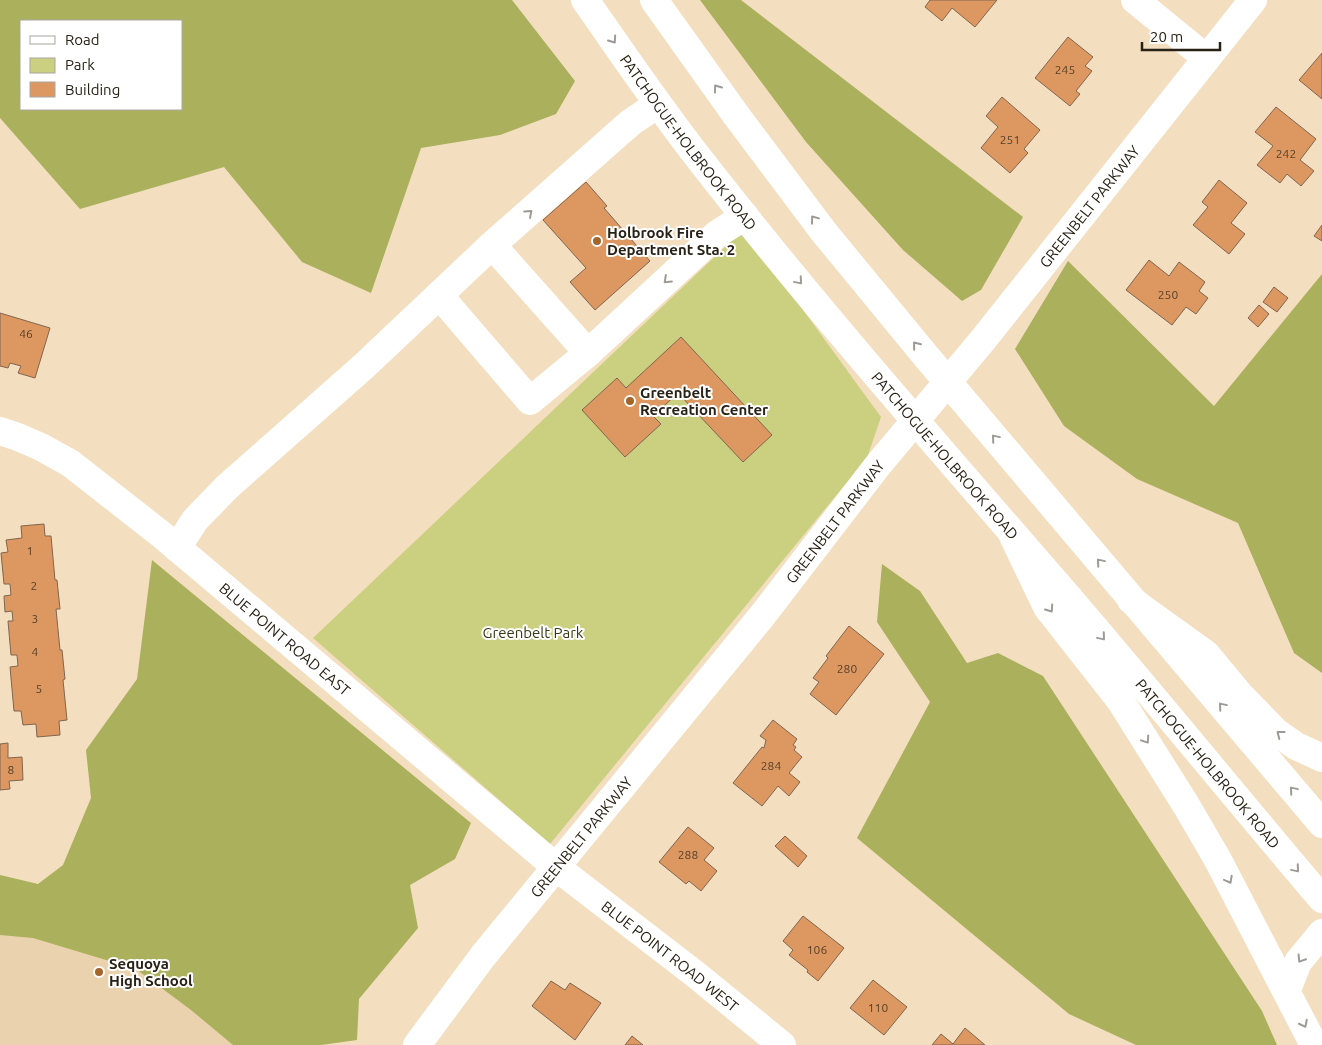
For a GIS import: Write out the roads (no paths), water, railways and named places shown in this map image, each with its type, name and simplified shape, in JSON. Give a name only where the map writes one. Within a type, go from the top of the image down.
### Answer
[{"type":"main road","name":"PATCHOGUE-HOLBROOK ROAD","points":[[584,0],[658,104],[745,216],[1322,899]]},
{"type":"main road","points":[[654,0],[736,115],[823,230],[1131,600],[1322,824]]},
{"type":"main road","points":[[1134,0],[1206,58]]},
{"type":"main road","name":"GREENBELT PARKWAY","points":[[417,1045],[483,956],[762,616],[878,465],[948,382],[1253,0]]},
{"type":"main road","points":[[177,548],[195,520],[227,487],[364,366],[492,245],[630,123],[658,104]]},
{"type":"main road","points":[[439,295],[530,401],[588,353],[717,234],[745,216]]},
{"type":"main road","points":[[492,245],[588,353]]},
{"type":"main road","name":"BLUE POINT ROAD EAST","points":[[0,431],[18,436],[70,463],[177,548],[556,867]]},
{"type":"main road","points":[[1012,534],[1047,607],[1120,700],[1182,796],[1287,990],[1314,1045]]},
{"type":"main road","points":[[1131,600],[1206,654],[1239,694],[1276,732],[1296,746],[1322,758]]},
{"type":"main road","name":"BLUE POINT ROAD WEST","points":[[556,867],[695,974],[782,1045]]},
{"type":"main road","points":[[1287,990],[1298,962],[1322,933]]},
{"type":"place","name":"Holbrook Fire Department Sta. 2","points":[[597,241]]},
{"type":"place","name":"Greenbelt Recreation Center","points":[[630,401]]},
{"type":"place","name":"Sequoya High School","points":[[99,972]]},
{"type":"park label","name":"Greenbelt Park","points":[[533,632]]}]
